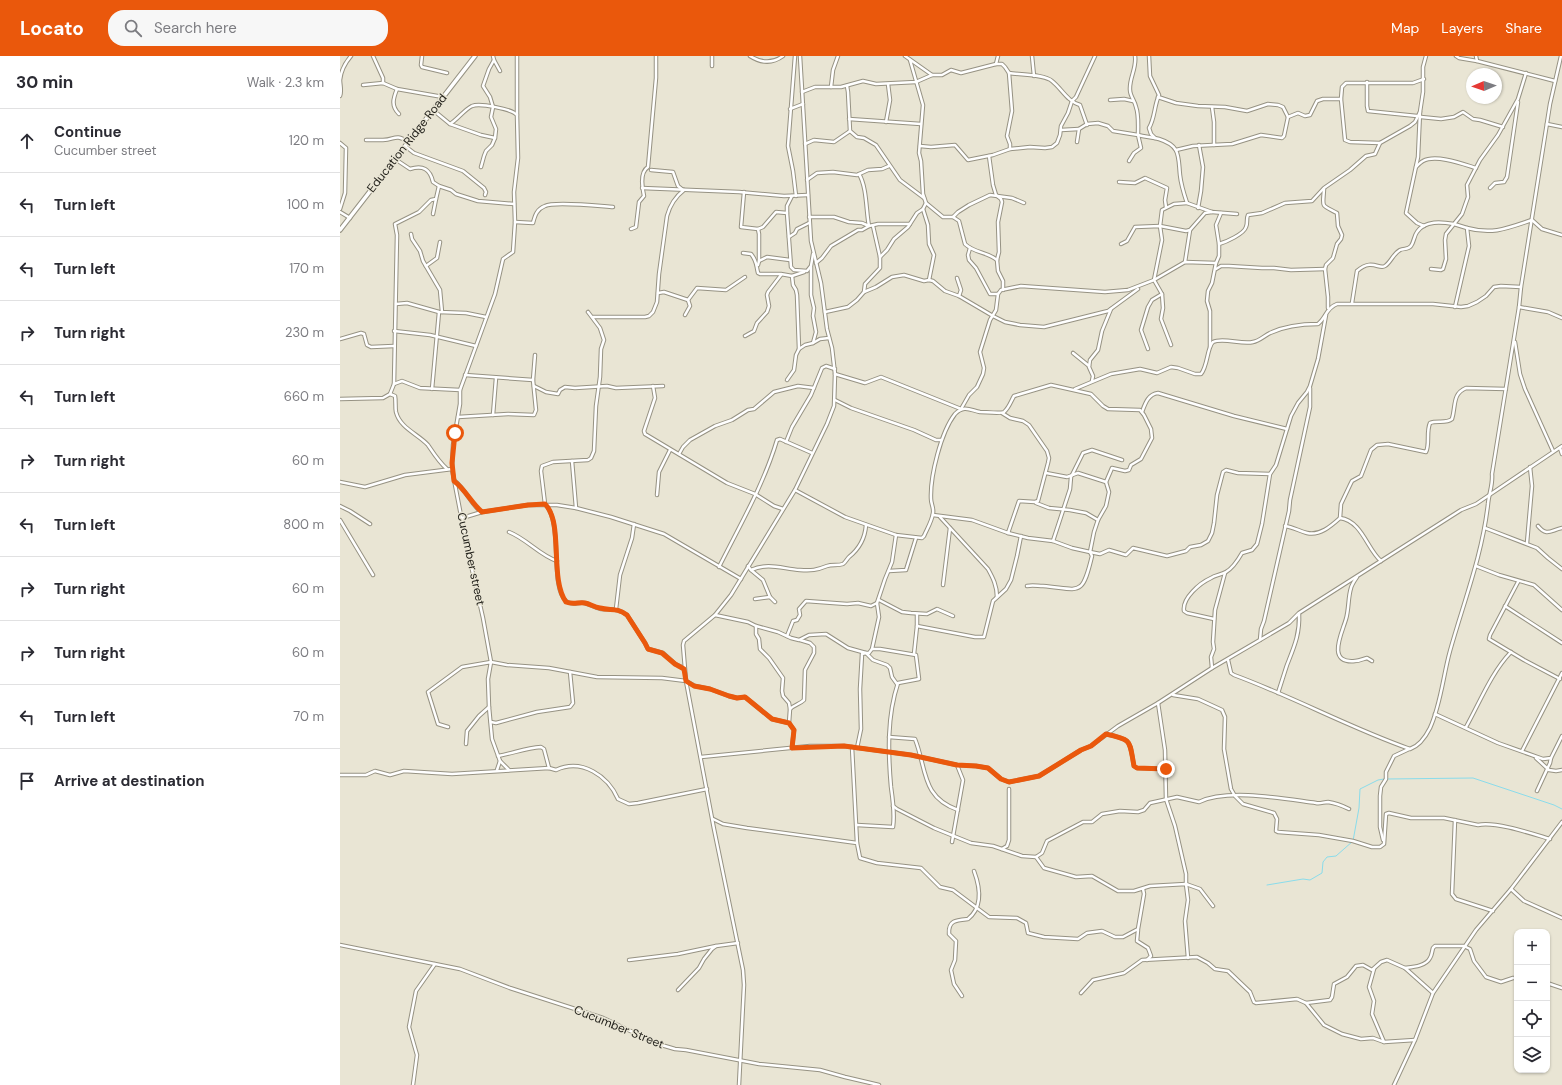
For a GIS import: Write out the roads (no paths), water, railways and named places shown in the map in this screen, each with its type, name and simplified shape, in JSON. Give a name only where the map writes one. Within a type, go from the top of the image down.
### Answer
[{"type":"main road","name":"Education Ridge Road","points":[[340,230],[475,56]]},
{"type":"street","points":[[340,96],[342,92],[340,80],[342,71],[346,61],[351,56]]},
{"type":"street","points":[[373,56],[383,78],[383,83]]},
{"type":"street","points":[[422,56],[422,67],[447,73]]},
{"type":"street","points":[[493,56],[500,71]]},
{"type":"street","name":"Cucumber street","points":[[509,770],[500,760],[492,739],[488,707],[488,679],[491,662],[452,470],[453,445],[458,417],[460,390],[494,294],[503,259],[512,252],[518,158],[517,56]]},
{"type":"street","points":[[631,229],[636,227],[639,202],[644,196],[642,188],[643,172],[648,166],[650,150],[651,120],[656,78],[656,56]]},
{"type":"street","points":[[712,56],[712,66]]},
{"type":"street","points":[[750,56],[763,62],[774,61],[782,56]]},
{"type":"street","points":[[795,56],[788,150],[793,171],[796,196]]},
{"type":"street","points":[[739,1085],[739,1060],[744,985],[738,943],[712,819],[686,681],[683,643],[715,615],[731,595],[795,490],[829,419],[835,400],[835,369],[821,283],[812,246],[809,217],[800,56]]},
{"type":"street","points":[[830,87],[833,70],[838,56]]},
{"type":"street","points":[[905,56],[932,75]]},
{"type":"street","points":[[996,64],[998,56]]},
{"type":"street","points":[[1032,56],[1034,76]]},
{"type":"street","points":[[920,146],[931,147],[955,145],[968,160],[989,156],[1010,149],[1030,147],[1045,148],[1057,144],[1061,126],[1095,56]]},
{"type":"street","points":[[1129,162],[1134,153],[1141,148],[1138,135],[1136,107],[1130,90],[1130,82],[1136,62],[1135,56]]},
{"type":"street","points":[[1149,56],[1150,76],[1159,96],[1153,120],[1149,128],[1155,139]]},
{"type":"street","points":[[1424,226],[1417,223],[1406,213],[1418,157],[1421,117],[1420,112],[1424,79],[1423,66],[1426,56]]},
{"type":"street","points":[[1456,56],[1459,58],[1555,80]]},
{"type":"street","points":[[1476,56],[1477,61]]},
{"type":"street","points":[[1384,844],[1380,827],[1379,806],[1381,787],[1386,779],[1386,772],[1394,756],[1415,747],[1426,735],[1435,714],[1449,653],[1476,566],[1485,528],[1489,495],[1493,484],[1492,474],[1547,124],[1561,56]]},
{"type":"street","points":[[481,167],[486,151],[492,145],[495,138],[496,129],[491,117],[493,107],[490,97],[483,86],[494,60]]},
{"type":"street","points":[[880,257],[887,250],[894,239],[910,224],[917,213],[923,209],[926,203],[921,181],[921,162],[919,153],[922,105],[910,60]]},
{"type":"street","points":[[802,92],[815,87],[847,86],[851,83],[864,81],[876,84],[917,82],[932,75],[942,75],[951,70],[961,73],[996,64],[1002,64],[1009,73],[1012,110],[1008,136],[1010,149]]},
{"type":"street","points":[[1009,73],[1034,76],[1041,75],[1052,80],[1072,101],[1080,105],[1086,125]]},
{"type":"street","points":[[1490,188],[1495,183],[1504,182],[1507,177],[1518,99],[1526,73]]},
{"type":"street","points":[[1420,112],[1415,122],[1410,126],[1380,142],[1350,142],[1345,140],[1341,89],[1343,84],[1346,83],[1414,83],[1424,79]]},
{"type":"street","points":[[1367,82],[1366,106],[1368,110],[1417,116]]},
{"type":"street","points":[[363,85],[383,83],[398,89],[443,97]]},
{"type":"street","points":[[886,122],[890,100],[888,84]]},
{"type":"street","points":[[847,86],[848,125],[850,131],[857,137],[864,138],[876,145],[889,166],[902,182],[925,198]]},
{"type":"street","points":[[398,89],[393,101],[394,108],[399,114]]},
{"type":"street","points":[[1158,97],[1176,103],[1212,107],[1229,107],[1247,111],[1268,104],[1278,105],[1284,107],[1288,117],[1284,136],[1282,138],[1261,135],[1237,144],[1199,145],[1176,150]]},
{"type":"street","points":[[1110,100],[1124,99],[1134,101]]},
{"type":"street","points":[[1288,117],[1298,113],[1305,116],[1310,115],[1317,101],[1323,99],[1341,99]]},
{"type":"street","points":[[1431,269],[1443,269],[1446,258],[1446,234],[1462,214],[1468,197],[1467,185],[1476,168],[1498,136],[1518,99]]},
{"type":"street","points":[[790,109],[802,104]]},
{"type":"street","points":[[450,124],[472,106],[476,105],[512,111],[517,115]]},
{"type":"street","points":[[1212,107],[1214,122],[1214,145]]},
{"type":"street","points":[[433,110],[450,124],[481,135],[495,138]]},
{"type":"street","points":[[1421,117],[1441,119],[1454,117],[1463,112],[1473,119],[1503,127]]},
{"type":"street","points":[[849,119],[870,119],[886,122],[921,124]]},
{"type":"street","points":[[1061,130],[1079,129],[1086,125],[1098,123],[1108,126],[1113,131],[1155,139],[1171,145],[1179,156],[1183,192],[1187,202]]},
{"type":"street","points":[[1547,124],[1562,127]]},
{"type":"street","points":[[1077,142],[1079,129]]},
{"type":"street","points":[[804,144],[814,140],[834,142],[850,131]]},
{"type":"street","points":[[366,140],[385,140],[393,137],[402,138],[414,153],[462,171],[484,188],[486,195]]},
{"type":"street","points":[[1219,244],[1228,241],[1247,227],[1248,215],[1262,213],[1285,203],[1312,201],[1324,188],[1350,170],[1366,156],[1375,154],[1380,142]]},
{"type":"street","points":[[340,143],[346,148],[345,193],[340,210],[350,218]]},
{"type":"street","points":[[1198,208],[1203,167],[1199,145]]},
{"type":"street","points":[[989,156],[996,195],[1002,202],[998,222],[999,252],[997,260],[998,272],[1003,281],[1003,290]]},
{"type":"street","points":[[395,159],[410,169],[420,167],[426,170],[431,176],[432,182],[451,190],[456,194],[478,200],[514,204]]},
{"type":"street","points":[[1415,167],[1424,160],[1442,160],[1458,162],[1476,168]]},
{"type":"street","points":[[807,180],[817,173],[833,172],[859,174],[868,170],[882,169],[889,166]]},
{"type":"street","points":[[651,170],[673,172],[678,186],[684,190]]},
{"type":"street","points":[[859,174],[863,180],[864,196],[868,209],[867,217],[869,226]]},
{"type":"street","points":[[1119,182],[1135,183],[1145,178],[1162,184],[1167,188],[1165,200],[1166,207]]},
{"type":"street","points":[[433,214],[439,186]]},
{"type":"street","points":[[642,188],[744,192],[792,196],[808,195]]},
{"type":"street","points":[[1210,347],[1213,343],[1220,341],[1244,343],[1254,342],[1268,334],[1293,326],[1318,324],[1326,313],[1328,309],[1328,290],[1325,269],[1326,265],[1333,258],[1337,244],[1342,235],[1338,226],[1337,213],[1326,208],[1322,204],[1324,188]]},
{"type":"street","points":[[593,317],[649,316],[653,312],[658,293],[659,274],[667,216],[672,204],[684,190]]},
{"type":"street","points":[[744,192],[741,227],[758,229],[763,227],[776,212],[787,213]]},
{"type":"street","points":[[953,217],[969,205],[990,195],[1012,198],[1024,203]]},
{"type":"street","points":[[792,196],[787,206],[791,267],[794,270],[807,271]]},
{"type":"street","points":[[340,399],[383,398],[390,394],[394,384],[397,235],[395,224],[419,212],[431,200],[436,199]]},
{"type":"street","points":[[1171,345],[1161,319],[1163,308],[1162,294],[1154,280],[1162,240],[1160,226],[1162,210],[1174,204],[1187,202],[1198,208],[1212,212],[1237,214]]},
{"type":"street","points":[[926,203],[943,217],[953,217],[959,221],[965,244],[970,248],[992,256],[997,260]]},
{"type":"street","points":[[515,222],[533,223],[536,212],[545,205],[572,204],[612,207]]},
{"type":"street","points":[[923,209],[928,225],[930,244],[934,255],[929,280]]},
{"type":"street","points":[[1185,262],[1190,230],[1205,213],[1212,212]]},
{"type":"street","points":[[1075,390],[1092,381],[1111,374],[1140,369],[1157,372],[1172,367],[1195,374],[1202,374],[1210,347],[1210,311],[1207,301],[1208,290],[1219,256],[1216,225],[1221,213]]},
{"type":"street","points":[[809,217],[834,217],[869,226],[878,224],[910,224]]},
{"type":"street","points":[[1352,303],[1357,271],[1364,265],[1368,264],[1385,267],[1400,250],[1409,248],[1413,243],[1416,232],[1424,226],[1438,222],[1454,224],[1486,232],[1500,230],[1532,220]]},
{"type":"street","points":[[1532,220],[1542,229],[1562,235]]},
{"type":"street","points":[[788,238],[795,233],[797,229],[810,223]]},
{"type":"street","points":[[816,262],[822,258],[831,246],[858,230],[862,230],[869,226]]},
{"type":"street","points":[[864,292],[866,284],[880,268],[880,257],[873,226]]},
{"type":"street","points":[[1121,244],[1127,241],[1135,227],[1160,226],[1172,229],[1190,230]]},
{"type":"street","points":[[1455,307],[1469,246],[1467,228]]},
{"type":"street","points":[[758,229],[758,273],[792,276],[807,271],[811,266]]},
{"type":"street","points":[[411,234],[426,266],[440,290],[441,312],[432,389]]},
{"type":"street","points":[[426,266],[437,258],[440,242]]},
{"type":"street","points":[[970,248],[968,255],[969,260],[978,272],[990,294],[998,294],[1003,290],[1021,286],[1109,292],[1128,290],[1154,280],[1185,262],[1216,263]]},
{"type":"street","points":[[813,343],[816,332],[811,295],[811,266],[814,252]]},
{"type":"street","points":[[743,253],[751,254],[758,265]]},
{"type":"street","points":[[759,261],[767,257],[790,260]]},
{"type":"street","points":[[1216,269],[1221,266],[1229,266],[1292,270],[1325,269]]},
{"type":"street","points":[[745,336],[754,331],[757,323],[767,312],[769,306],[767,295],[768,292],[781,274]]},
{"type":"street","points":[[825,312],[848,307],[864,292],[876,287],[892,277],[904,275],[924,282],[929,280],[938,284],[946,291],[959,296],[992,316],[1014,324],[1044,327],[1075,318],[1096,315],[1111,309],[1139,287]]},
{"type":"street","points":[[788,380],[794,370],[796,355],[799,349],[797,295],[793,285],[792,276]]},
{"type":"street","points":[[688,300],[697,288],[726,290],[745,277]]},
{"type":"street","points":[[958,278],[961,290],[959,296]]},
{"type":"street","points":[[658,286],[664,292],[688,300]]},
{"type":"street","points":[[1328,309],[1337,304],[1352,303],[1433,304],[1455,307],[1468,306],[1486,296],[1494,287],[1521,287]]},
{"type":"street","points":[[658,293],[664,292]]},
{"type":"street","points":[[795,490],[845,517],[866,525],[896,535],[916,538],[924,536],[933,515],[931,499],[934,474],[941,440],[952,420],[961,409],[969,395],[977,387],[983,374],[984,368],[980,352],[992,316],[996,310],[998,294]]},
{"type":"street","points":[[1148,349],[1142,330],[1148,307],[1152,300],[1162,294]]},
{"type":"street","points":[[685,315],[690,306],[688,300]]},
{"type":"street","points":[[396,304],[412,304],[441,312],[466,313],[486,317]]},
{"type":"street","points":[[1519,308],[1548,312],[1562,318]]},
{"type":"street","points":[[1089,367],[1090,360],[1098,350],[1111,309]]},
{"type":"street","points":[[588,312],[593,317],[603,334],[604,340],[596,406],[594,451],[591,458],[588,460],[549,463],[542,466],[541,471],[545,504],[553,522],[560,591],[566,602],[574,604],[584,603],[602,609],[616,609],[627,615],[648,649],[662,653],[675,664],[684,669]]},
{"type":"street","points":[[1214,619],[1187,613],[1183,608],[1192,592],[1205,581],[1225,573],[1234,566],[1242,553],[1252,550],[1257,544],[1262,524],[1270,474],[1276,465],[1298,402],[1310,386],[1320,352],[1326,313]]},
{"type":"street","points":[[394,331],[419,333],[476,346]]},
{"type":"street","points":[[340,339],[361,333],[364,334],[367,345],[371,347],[394,346]]},
{"type":"street","points":[[799,349],[820,339],[829,338]]},
{"type":"street","points":[[1514,340],[1520,374],[1525,389],[1553,451]]},
{"type":"street","points":[[1073,353],[1089,367],[1092,372],[1092,381]]},
{"type":"street","points":[[458,417],[534,415],[536,410],[533,380],[535,355]]},
{"type":"street","points":[[786,442],[792,427],[824,367],[835,369]]},
{"type":"street","points":[[835,374],[865,383],[881,377],[961,409],[970,408],[981,412],[1002,413],[1030,426],[1047,450],[1049,458],[1038,501],[1035,502]]},
{"type":"street","points":[[465,376],[533,380]]},
{"type":"street","points":[[493,415],[496,378]]},
{"type":"street","points":[[394,384],[402,381],[420,388],[460,390]]},
{"type":"street","points":[[1002,413],[1005,411],[1014,396],[1051,385],[1091,394],[1108,409],[1138,410],[1142,412],[1152,429],[1152,438],[1141,459],[1131,465],[1129,470],[1125,471],[1112,468],[1106,482],[1110,492],[1108,502],[1098,520],[1094,532],[1090,552],[1092,556],[1084,583],[1080,588],[1072,590],[1027,586]]},
{"type":"street","points":[[534,386],[553,394],[558,394],[560,390],[566,387],[663,386]]},
{"type":"street","points":[[653,386],[655,398],[644,434],[728,483],[755,494],[783,510]]},
{"type":"street","points":[[679,454],[690,440],[715,426],[732,420],[748,410],[754,409],[774,392],[801,386],[814,388]]},
{"type":"street","points":[[1260,640],[1261,629],[1285,526],[1310,407],[1310,386]]},
{"type":"street","points":[[1285,526],[1296,528],[1307,533],[1324,531],[1340,518],[1341,504],[1352,481],[1361,476],[1371,450],[1377,445],[1388,444],[1426,452],[1428,447],[1430,423],[1449,422],[1452,419],[1458,393],[1461,390],[1466,388],[1506,389]]},
{"type":"street","points":[[1142,412],[1148,398],[1155,393],[1158,393],[1287,430]]},
{"type":"street","points":[[390,394],[395,396],[397,413],[400,421],[422,440],[448,470]]},
{"type":"street","points":[[835,400],[851,408],[914,430],[936,440],[941,440]]},
{"type":"street","points":[[719,567],[737,535],[771,460],[777,440],[778,439],[812,453]]},
{"type":"street","points":[[701,757],[792,748],[833,746],[852,747],[920,757],[957,765],[988,768],[1001,779],[1009,782],[1039,776],[1081,750],[1091,746],[1106,734],[1158,704],[1212,668],[1289,623],[1299,613],[1461,510],[1476,504],[1553,451],[1561,447],[1562,454]]},
{"type":"street","points":[[657,495],[659,472],[670,450]]},
{"type":"street","points":[[1053,540],[1062,509],[1070,489],[1071,476],[1083,453],[1092,450],[1122,460]]},
{"type":"street","points":[[572,461],[576,508]]},
{"type":"street","points":[[1527,543],[1532,486],[1530,467]]},
{"type":"street","points":[[340,482],[365,487],[397,477],[452,470]]},
{"type":"street","points":[[933,515],[972,520],[1020,536],[1053,540],[1072,548],[1100,554],[1109,550],[1126,555],[1133,548],[1167,556],[1186,551],[1190,547],[1200,545],[1208,541],[1212,533],[1217,495],[1223,472],[1226,470],[1238,473],[1270,474]]},
{"type":"street","points":[[1046,473],[1067,477],[1078,474],[1106,482]]},
{"type":"street","points":[[454,481],[460,485],[473,505],[482,512]]},
{"type":"street","points":[[1008,532],[1019,501],[1035,502],[1049,508],[1086,513],[1098,520]]},
{"type":"street","points":[[462,518],[482,512],[528,505],[545,504],[576,508],[664,534],[741,579]]},
{"type":"street","points":[[340,506],[350,510],[370,524]]},
{"type":"street","points":[[940,516],[988,569],[997,589],[997,597]]},
{"type":"street","points":[[1340,518],[1349,522],[1357,529],[1368,541],[1376,556],[1381,561]]},
{"type":"street","points":[[340,520],[373,575]]},
{"type":"street","points":[[616,609],[620,574],[632,538],[634,524]]},
{"type":"street","points":[[751,570],[767,565],[798,570],[814,570],[822,569],[828,565],[844,564],[855,553],[861,544],[866,533],[866,525]]},
{"type":"street","points":[[1538,526],[1542,531],[1547,533],[1562,528]]},
{"type":"street","points":[[943,585],[950,528]]},
{"type":"street","points":[[1485,528],[1537,548],[1562,569]]},
{"type":"street","points":[[509,532],[521,538],[545,556],[557,561]]},
{"type":"street","points":[[857,748],[861,729],[860,689],[862,654],[869,653],[872,649],[879,617],[878,602],[892,562],[896,535]]},
{"type":"street","points":[[918,626],[975,637],[984,637],[993,601],[1006,589],[1010,580],[1017,556],[1020,536]]},
{"type":"street","points":[[888,571],[894,569],[906,570],[916,538]]},
{"type":"street","points":[[748,566],[763,580],[770,597],[775,602]]},
{"type":"street","points":[[1476,566],[1518,582],[1534,585],[1561,608]]},
{"type":"street","points":[[1212,668],[1210,657],[1214,649],[1215,610],[1225,573]]},
{"type":"street","points":[[1357,576],[1351,588],[1346,617],[1337,652],[1348,661],[1356,662],[1367,658],[1372,661]]},
{"type":"street","points":[[1518,582],[1504,606],[1490,635],[1490,639],[1494,643],[1560,679]]},
{"type":"street","points":[[755,599],[770,597]]},
{"type":"street","points":[[787,636],[793,621],[797,620],[800,615],[799,609],[806,600],[846,604],[858,603],[871,606],[878,602]]},
{"type":"street","points":[[878,602],[902,612],[931,614],[937,610],[952,616]]},
{"type":"street","points":[[1504,606],[1562,643]]},
{"type":"street","points":[[1278,693],[1286,666],[1297,641],[1299,631],[1299,613]]},
{"type":"street","points":[[857,825],[893,827],[889,752],[891,716],[897,685],[899,682],[918,679],[917,657],[914,654],[918,626],[917,614]]},
{"type":"street","points":[[715,615],[748,622],[799,640],[810,642],[814,646],[814,653],[805,670],[804,700],[800,704],[793,706],[790,709]]},
{"type":"street","points":[[756,626],[756,634],[759,639],[760,650],[768,658],[782,678],[783,696],[789,703],[790,709],[789,723],[794,730],[792,748]]},
{"type":"street","points":[[799,640],[809,635],[826,634],[848,648],[866,653],[873,660],[887,665],[890,668],[892,677],[897,685]]},
{"type":"street","points":[[872,649],[914,654]]},
{"type":"street","points":[[1466,727],[1495,674],[1511,652]]},
{"type":"street","points":[[1228,660],[1231,673],[1234,675],[1278,693],[1338,721],[1410,749]]},
{"type":"street","points":[[448,727],[438,724],[428,692],[462,667],[491,662],[507,665],[549,668],[597,677],[642,677],[686,681],[694,686],[710,689],[729,696],[737,698],[745,697],[772,719],[789,723]]},
{"type":"street","points":[[491,722],[496,723],[537,712],[570,707],[573,703],[570,672]]},
{"type":"street","points":[[1522,751],[1562,673]]},
{"type":"street","points":[[1173,694],[1198,699],[1222,710],[1225,717],[1224,749],[1231,789],[1235,796],[1247,805],[1274,813],[1277,819],[1276,831],[1319,835],[1352,841],[1372,847],[1380,847],[1384,844]]},
{"type":"street","points":[[1158,704],[1165,750],[1166,799],[1182,852],[1186,874],[1188,900],[1185,921],[1188,958]]},
{"type":"street","points":[[466,744],[467,731],[488,707]]},
{"type":"street","points":[[1435,714],[1498,743],[1543,759],[1550,758]]},
{"type":"street","points":[[1106,734],[1124,738],[1130,743],[1134,766],[1137,768],[1166,769]]},
{"type":"street","points":[[889,737],[915,739],[927,784],[933,794],[958,810]]},
{"type":"street","points":[[1537,791],[1548,768],[1550,758],[1561,738]]},
{"type":"street","points":[[498,756],[521,752],[525,748],[541,747],[544,749],[549,768]]},
{"type":"street","points":[[852,747],[857,843],[860,858],[921,868],[940,886],[954,890],[989,917],[1017,918],[1026,923],[1028,932],[1044,937],[1078,939],[1087,933],[1102,931],[1115,937],[1123,937],[1138,929]]},
{"type":"street","points":[[1534,756],[1552,771],[1562,770]]},
{"type":"street","points":[[497,770],[500,760]]},
{"type":"street","points":[[952,842],[963,780],[957,765]]},
{"type":"street","points":[[340,775],[366,775],[374,771],[390,775],[404,771],[443,774],[549,768],[556,770],[565,766],[574,766],[591,770],[604,778],[618,799],[629,804],[707,789]]},
{"type":"street","points":[[1002,850],[1007,846],[1009,840],[1009,789]]},
{"type":"street","points":[[893,806],[924,823],[971,842],[990,845],[1022,856],[1036,857],[1042,853],[1047,841],[1083,822],[1092,822],[1102,814],[1120,811],[1138,812],[1144,810],[1150,803],[1177,797],[1199,802],[1207,798],[1235,796],[1286,798],[1320,803],[1329,802],[1342,805],[1349,809]]},
{"type":"street","points":[[1384,844],[1385,819],[1386,814],[1388,813],[1411,818],[1436,817],[1509,828],[1550,839]]},
{"type":"street","points":[[712,819],[723,824],[747,828],[857,843]]},
{"type":"street","points":[[1455,820],[1452,894],[1456,900],[1493,911]]},
{"type":"street","points":[[1394,1085],[1415,1040],[1433,993],[1464,946],[1511,889],[1562,822]]},
{"type":"street","points":[[1036,857],[1044,868],[1076,877],[1092,876],[1118,891],[1143,889],[1150,886],[1186,884],[1200,889],[1213,906]]},
{"type":"street","points":[[962,996],[954,984],[951,970],[955,960],[956,941],[949,934],[949,930],[952,922],[955,920],[968,919],[977,907],[979,884],[974,871]]},
{"type":"street","points":[[1143,889],[1144,894],[1137,941],[1148,948],[1151,956],[1147,960]]},
{"type":"street","points":[[1511,889],[1524,902],[1562,918]]},
{"type":"street","points":[[629,960],[678,954],[738,943]]},
{"type":"street","name":"Cucumber Street","points":[[340,945],[460,969],[510,988],[603,1018],[658,1044],[675,1049],[759,1064],[820,1070],[845,1078],[879,1085]]},
{"type":"street","points":[[678,990],[699,968],[708,952],[716,946]]},
{"type":"street","points":[[1405,968],[1418,966],[1427,961],[1431,957],[1435,946],[1464,946],[1470,949],[1474,961],[1486,977],[1501,982],[1514,978]]},
{"type":"street","points":[[1081,993],[1093,980],[1124,973],[1139,962],[1147,960],[1197,957],[1215,969],[1228,971],[1250,992],[1254,1002],[1256,1003],[1293,998],[1298,999],[1306,1003],[1324,1025],[1332,1030],[1361,1039],[1373,1038],[1384,1042],[1415,1040]]},
{"type":"street","points":[[1384,1042],[1379,1027],[1374,1021],[1372,1014],[1374,1001],[1369,987],[1374,969],[1381,962],[1388,960],[1405,968],[1433,993]]},
{"type":"street","points":[[413,1085],[417,1055],[410,1027],[416,991],[435,964]]},
{"type":"street","points":[[1306,1003],[1330,1000],[1332,997],[1334,984],[1347,977],[1358,965],[1363,965],[1370,970],[1374,969]]},
{"type":"street","points":[[1550,984],[1562,988]]},
{"type":"waterway","points":[[1387,779],[1473,778],[1562,809]]},
{"type":"waterway","points":[[1267,885],[1303,879],[1310,880],[1322,873],[1323,862],[1327,857],[1336,856],[1353,841],[1359,808],[1360,789],[1378,780],[1384,779]]}]
